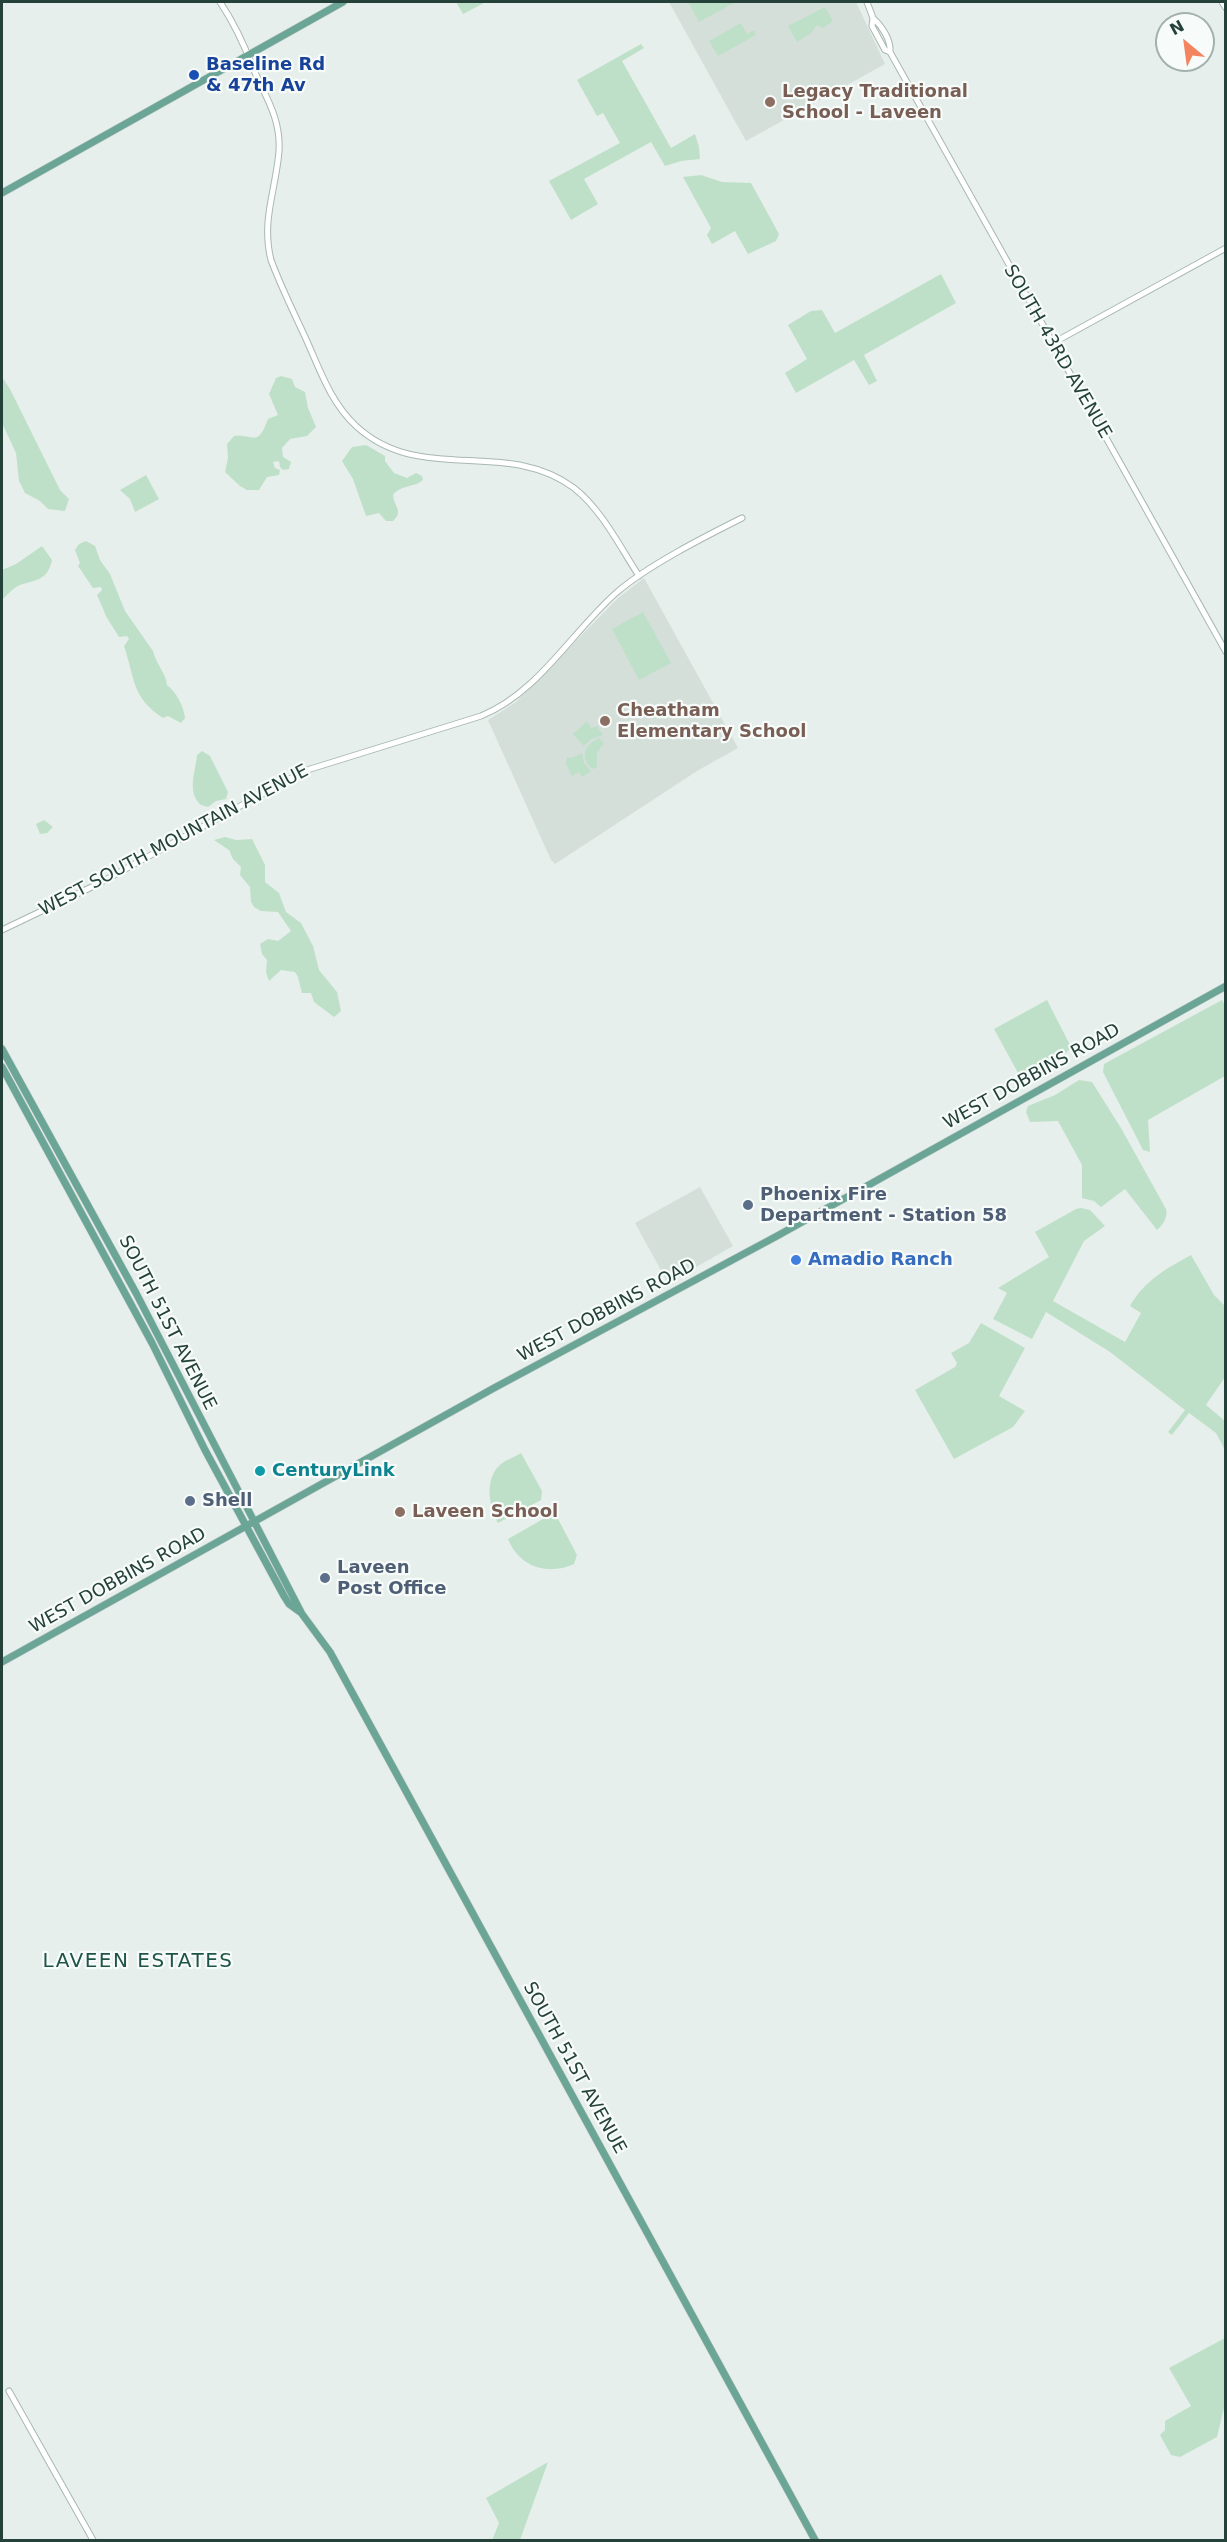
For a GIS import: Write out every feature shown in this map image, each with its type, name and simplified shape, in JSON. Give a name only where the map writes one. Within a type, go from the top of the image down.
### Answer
[{"type":"main road","points":[[2,193],[343,2]]},
{"type":"main road","name":"WEST DOBBINS ROAD","points":[[2,1662],[495,1388],[787,1231],[1226,986]]},
{"type":"main road","name":"SOUTH 51ST AVENUE","points":[[2,1048],[136,1293],[302,1614],[330,1652],[815,2541]]},
{"type":"main road","name":"SOUTH 51ST AVENUE","points":[[2,1067],[152,1343],[246,1527],[289,1604],[302,1614]]},
{"type":"main road","points":[[181,1402],[188,1407],[202,1434],[210,1438]]},
{"type":"street","points":[[220,2],[249,54],[273,109],[279,141],[277,164],[268,206],[267,247],[279,281],[329,390],[344,413],[375,440],[394,451],[420,458],[507,462],[536,468],[557,477],[576,490],[594,509],[639,576]]},
{"type":"street","name":"SOUTH 43RD AVENUE","points":[[867,2],[873,18],[872,26],[885,50],[890,52],[1000,253],[1226,652]]},
{"type":"street","points":[[1222,2],[1226,8]]},
{"type":"street","points":[[1053,343],[1226,248]]},
{"type":"street","name":"WEST SOUTH MOUNTAIN AVENUE","points":[[2,930],[98,884],[304,771],[481,716],[499,708],[522,690],[616,594],[639,576],[742,518]]},
{"type":"street","points":[[9,2391],[93,2541]]},
{"type":"shaded area","name":"Legacy Traditional School - Laveen","points":[[669,2],[856,2],[885,64],[746,141]]},
{"type":"shaded area","name":"Cheatham Elementary School","points":[[644,578],[738,748],[697,771],[555,864],[551,860],[488,720],[516,702],[618,598]]},
{"type":"shaded area","points":[[700,1187],[733,1246],[668,1283],[635,1223]]},
{"type":"green space","points":[[456,2],[486,2],[463,14]]},
{"type":"green space","points":[[688,2],[736,2],[699,22]]},
{"type":"green space","points":[[825,7],[833,21],[822,28],[817,25],[811,33],[797,42],[788,26]]},
{"type":"green space","points":[[741,23],[747,34],[754,30],[756,35],[718,56],[709,41]]},
{"type":"green space","points":[[641,44],[644,48],[622,61],[671,148],[695,134],[700,159],[665,166],[651,142],[584,179],[598,204],[571,220],[549,181],[620,143],[603,113],[597,116],[577,80]]},
{"type":"green space","points":[[701,175],[722,182],[751,183],[779,234],[776,241],[748,254],[735,231],[712,244],[707,235],[711,228],[683,177]]},
{"type":"green space","points":[[941,274],[956,303],[864,355],[877,381],[869,385],[854,360],[796,393],[785,373],[807,359],[788,325],[811,311],[822,310],[835,333]]},
{"type":"green space","points":[[281,376],[292,379],[295,387],[305,392],[308,408],[316,427],[307,436],[290,439],[282,448],[283,457],[291,462],[289,469],[283,470],[279,461],[273,462],[275,468],[280,470],[279,475],[267,477],[259,490],[247,490],[225,472],[228,458],[227,444],[234,436],[258,437],[268,419],[278,415],[269,394],[276,378]]},
{"type":"green space","points":[[2,377],[60,490],[69,499],[65,511],[48,509],[40,501],[25,493],[19,481],[16,453],[2,423]]},
{"type":"green space","points":[[366,445],[385,456],[385,461],[394,473],[407,478],[416,473],[422,476],[423,480],[400,489],[393,495],[398,514],[393,521],[386,521],[379,513],[366,516],[353,479],[342,461],[352,447]]},
{"type":"green space","points":[[146,475],[159,499],[135,512],[130,499],[120,490]]},
{"type":"green space","points":[[86,541],[95,546],[100,560],[110,574],[125,611],[153,651],[167,685],[179,700],[185,718],[181,723],[168,716],[163,718],[139,694],[124,646],[129,639],[127,636],[119,637],[107,618],[97,595],[102,590],[101,587],[93,588],[78,566],[80,563],[75,550],[79,544]]},
{"type":"green space","points":[[42,546],[52,560],[48,572],[36,580],[17,586],[2,600],[2,570],[16,564]]},
{"type":"green space","points":[[643,612],[671,663],[639,680],[612,629]]},
{"type":"green space","points":[[587,721],[591,728],[597,726],[603,735],[591,739],[584,746],[573,734]]},
{"type":"green space","points":[[599,738],[604,743],[597,753],[597,767],[593,769],[585,756],[590,744]]},
{"type":"green space","points":[[202,751],[210,756],[228,792],[226,799],[216,801],[208,807],[196,800],[193,787],[197,755]]},
{"type":"green space","points":[[582,753],[584,763],[591,771],[582,777],[579,772],[572,776],[566,764],[567,757],[572,758]]},
{"type":"green space","points":[[44,820],[53,827],[47,833],[40,834],[36,824]]},
{"type":"green space","points":[[225,837],[236,840],[252,839],[265,865],[265,882],[279,893],[286,912],[301,923],[313,946],[319,970],[337,992],[341,1011],[334,1017],[314,1002],[311,993],[302,993],[295,972],[281,970],[269,981],[266,972],[267,960],[262,954],[260,944],[268,939],[278,941],[291,931],[278,912],[261,911],[254,907],[251,902],[250,887],[240,875],[241,867],[233,859],[229,850],[214,840]]},
{"type":"green space","points":[[1047,1000],[1071,1047],[1058,1063],[1023,1082],[994,1029]]},
{"type":"green space","points":[[1222,1000],[1226,1007],[1225,1076],[1148,1120],[1150,1152],[1143,1150],[1103,1072],[1104,1064]]},
{"type":"green space","points":[[1079,1080],[1092,1082],[1121,1128],[1166,1209],[1164,1221],[1157,1230],[1125,1189],[1101,1207],[1094,1201],[1082,1198],[1082,1165],[1058,1121],[1030,1122],[1026,1112],[1028,1106],[1055,1095]]},
{"type":"green space","points":[[1081,1208],[1090,1210],[1105,1226],[1084,1241],[1053,1301],[1125,1342],[1141,1313],[1130,1306],[1142,1289],[1157,1276],[1191,1255],[1214,1295],[1225,1306],[1225,1377],[1206,1405],[1225,1421],[1225,1450],[1216,1433],[1189,1413],[1172,1435],[1168,1432],[1185,1410],[1110,1352],[1046,1312],[1032,1339],[993,1319],[1007,1293],[998,1288],[1049,1257],[1035,1232]]},
{"type":"green space","points":[[981,1323],[1025,1348],[999,1396],[1025,1411],[1013,1427],[954,1459],[915,1390],[955,1367],[957,1363],[951,1353],[969,1343]]},
{"type":"green space","points":[[521,1453],[542,1491],[541,1500],[498,1523],[490,1501],[492,1478],[502,1463]]},
{"type":"green space","points":[[550,1515],[557,1517],[577,1555],[574,1564],[564,1568],[535,1567],[519,1556],[508,1539]]},
{"type":"green space","points":[[1225,2338],[1225,2404],[1217,2437],[1180,2457],[1171,2455],[1160,2435],[1165,2430],[1165,2421],[1191,2406],[1169,2368]]},
{"type":"green space","points":[[548,2462],[520,2540],[490,2540],[499,2523],[486,2498]]},
{"type":"place","name":"Baseline Rd & 47th Av","points":[[194,75]]},
{"type":"place","name":"Legacy Traditional School - Laveen","points":[[770,102]]},
{"type":"place","name":"Cheatham Elementary School","points":[[605,721]]},
{"type":"place","name":"Phoenix Fire Department - Station 58","points":[[748,1205]]},
{"type":"place","name":"Amadio Ranch","points":[[796,1260]]},
{"type":"place","name":"CenturyLink","points":[[260,1471]]},
{"type":"place","name":"Shell","points":[[190,1501]]},
{"type":"place","name":"Laveen School","points":[[400,1512]]},
{"type":"place","name":"Laveen Post Office","points":[[325,1578]]},
{"type":"district","name":"LAVEEN ESTATES","points":[[138,1962]]}]
